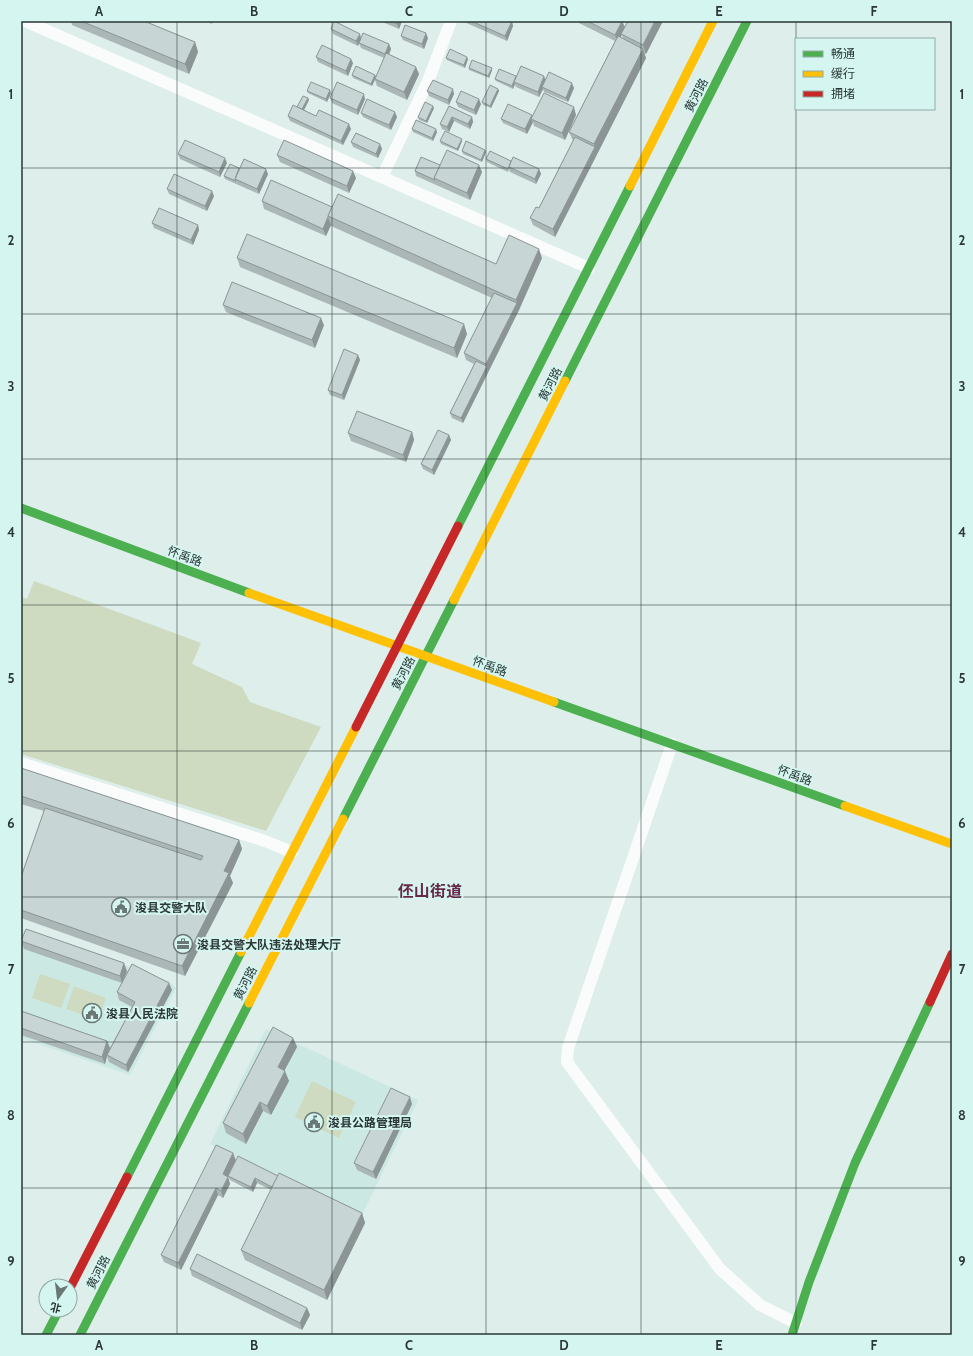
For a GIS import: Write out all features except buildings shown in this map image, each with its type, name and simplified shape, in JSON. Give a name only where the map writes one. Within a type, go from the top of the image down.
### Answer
[{"type":"main road","name":"黄河路","points":[[75,1278],[589,268],[713,21]]},
{"type":"main road","name":"黄河路","points":[[80,1335],[747,21]]},
{"type":"main road","name":"怀禹路","points":[[21,508],[283,606],[952,844]]},
{"type":"main road","points":[[792,1335],[809,1282],[855,1163],[952,954]]},
{"type":"main road","points":[[46,1335],[55,1318]]},
{"type":"street","points":[[25,21],[589,268]]},
{"type":"street","points":[[382,177],[428,81],[451,21]]},
{"type":"street","points":[[672,744],[568,1048],[567,1062],[720,1269],[760,1305],[796,1323]]},
{"type":"street","points":[[21,763],[264,841],[292,852]]},
{"type":"shaded area","points":[[34,581],[201,643],[192,664],[242,687],[250,702],[321,727],[266,831],[21,754],[21,597],[27,599]]},
{"type":"shaded area","name":"浚县人民法院","points":[[21,929],[169,981],[176,988],[130,1075],[21,1038]]},
{"type":"shaded area","points":[[40,974],[70,984],[61,1008],[32,998]]},
{"type":"shaded area","points":[[74,986],[106,998],[98,1020],[66,1009]]},
{"type":"shaded area","name":"浚县公路管理局","points":[[266,1029],[418,1100],[361,1217],[210,1144]]},
{"type":"shaded area","points":[[312,1081],[356,1102],[339,1138],[295,1117]]},
{"type":"traffic: fast","points":[[565,381],[747,21]]},
{"type":"traffic: fast","points":[[458,526],[630,186]]},
{"type":"traffic: fast","points":[[21,508],[249,593]]},
{"type":"traffic: fast","points":[[343,819],[454,600]]},
{"type":"traffic: fast","points":[[554,702],[845,806]]},
{"type":"traffic: fast","points":[[127,1177],[241,952]]},
{"type":"traffic: fast","points":[[792,1335],[809,1282],[855,1163],[930,1002]]},
{"type":"traffic: fast","points":[[80,1335],[249,1003]]},
{"type":"traffic: fast","points":[[46,1335],[55,1318]]},
{"type":"traffic: slow","points":[[630,186],[713,21]]},
{"type":"traffic: slow","points":[[454,600],[565,381]]},
{"type":"traffic: slow","points":[[249,593],[554,702]]},
{"type":"traffic: slow","points":[[241,952],[356,727]]},
{"type":"traffic: slow","points":[[845,806],[952,844]]},
{"type":"traffic: slow","points":[[249,1003],[343,819]]},
{"type":"traffic: jam","points":[[356,727],[458,526]]},
{"type":"traffic: jam","points":[[930,1002],[952,954]]},
{"type":"traffic: jam","points":[[75,1278],[127,1177]]},
{"type":"place","name":"浚县交警大队","points":[[121,907]]},
{"type":"place","name":"浚县交警大队违法处理大厅","points":[[183,944]]},
{"type":"place","name":"浚县人民法院","points":[[92,1013]]},
{"type":"place","name":"浚县公路管理局","points":[[314,1122]]},
{"type":"district","name":"伾山街道","points":[[430,891]]}]
